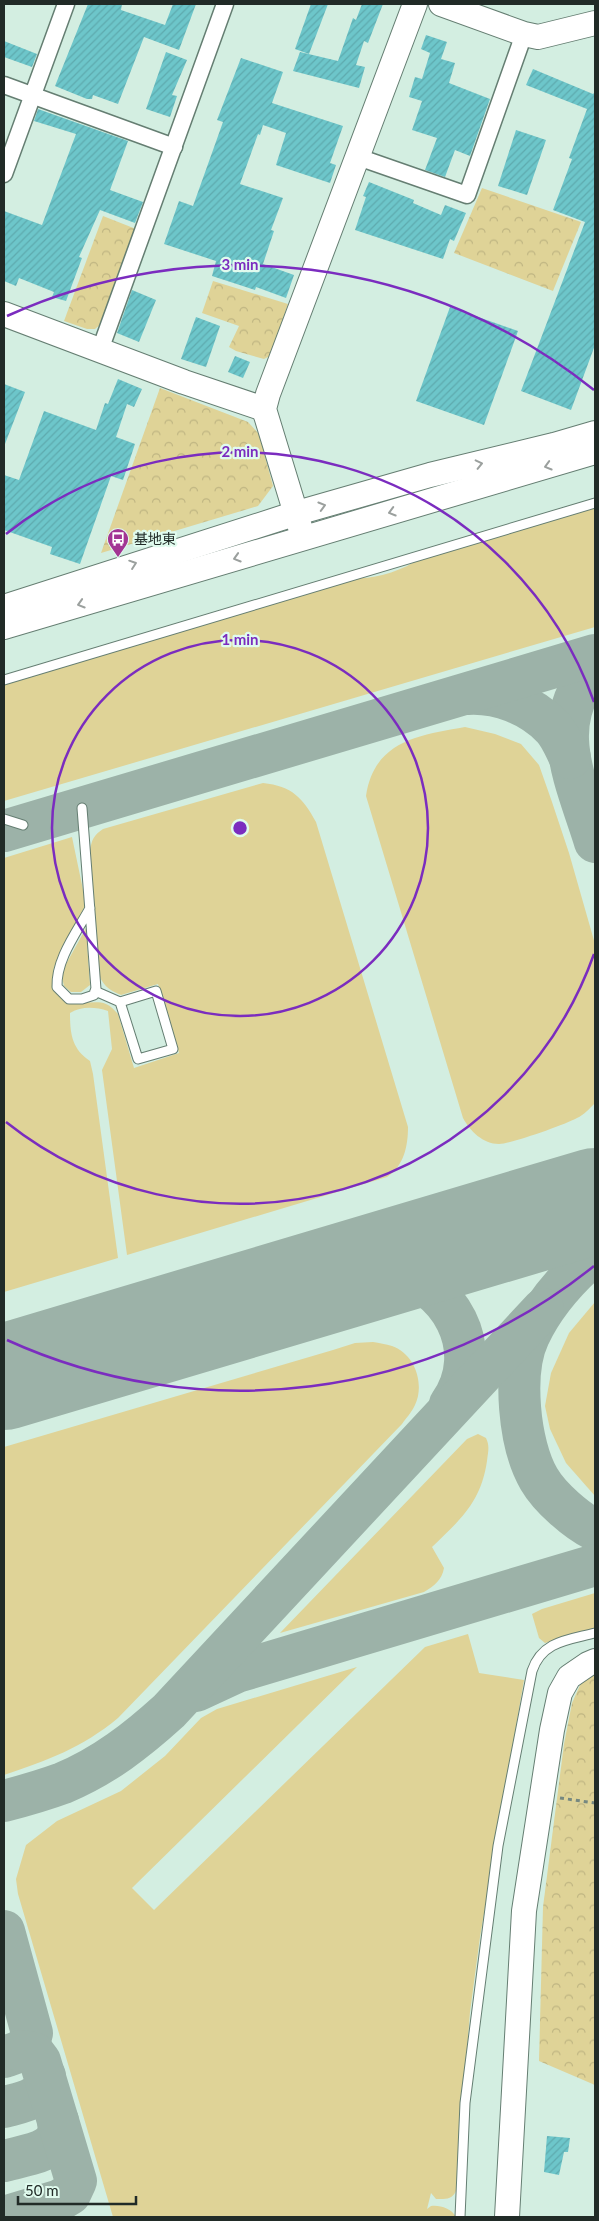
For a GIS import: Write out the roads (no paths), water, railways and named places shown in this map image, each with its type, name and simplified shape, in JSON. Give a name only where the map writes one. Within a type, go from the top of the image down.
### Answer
[{"type":"street","points":[[4,174],[66,4]]},
{"type":"street","points":[[100,350],[225,4]]},
{"type":"street","points":[[304,538],[264,409],[415,4]]},
{"type":"street","points":[[441,4],[524,34],[538,37],[595,23]]},
{"type":"street","points":[[358,157],[467,195],[524,34]]},
{"type":"street","points":[[4,85],[174,146]]},
{"type":"street","points":[[4,314],[264,409]]},
{"type":"street","points":[[4,607],[297,513],[430,475],[554,446],[595,433]]},
{"type":"street","points":[[4,627],[595,452]]},
{"type":"street","points":[[507,2217],[524,1911],[542,1794],[560,1693],[569,1677],[595,1661]]},
{"type":"lane","points":[[4,680],[595,503]]},
{"type":"lane","points":[[82,808],[90,908],[95,991],[94,995],[82,999],[69,998],[57,986],[57,976],[60,964],[90,908]]},
{"type":"lane","points":[[4,819],[23,825]]},
{"type":"lane","points":[[95,991],[120,1002],[156,991],[173,1048],[138,1059],[120,1002]]},
{"type":"lane","points":[[460,2217],[465,2103],[496,1866],[532,1671],[536,1659],[544,1650],[555,1644],[595,1633]]},
{"type":"place","name":"基地東","points":[[118,558]]}]
